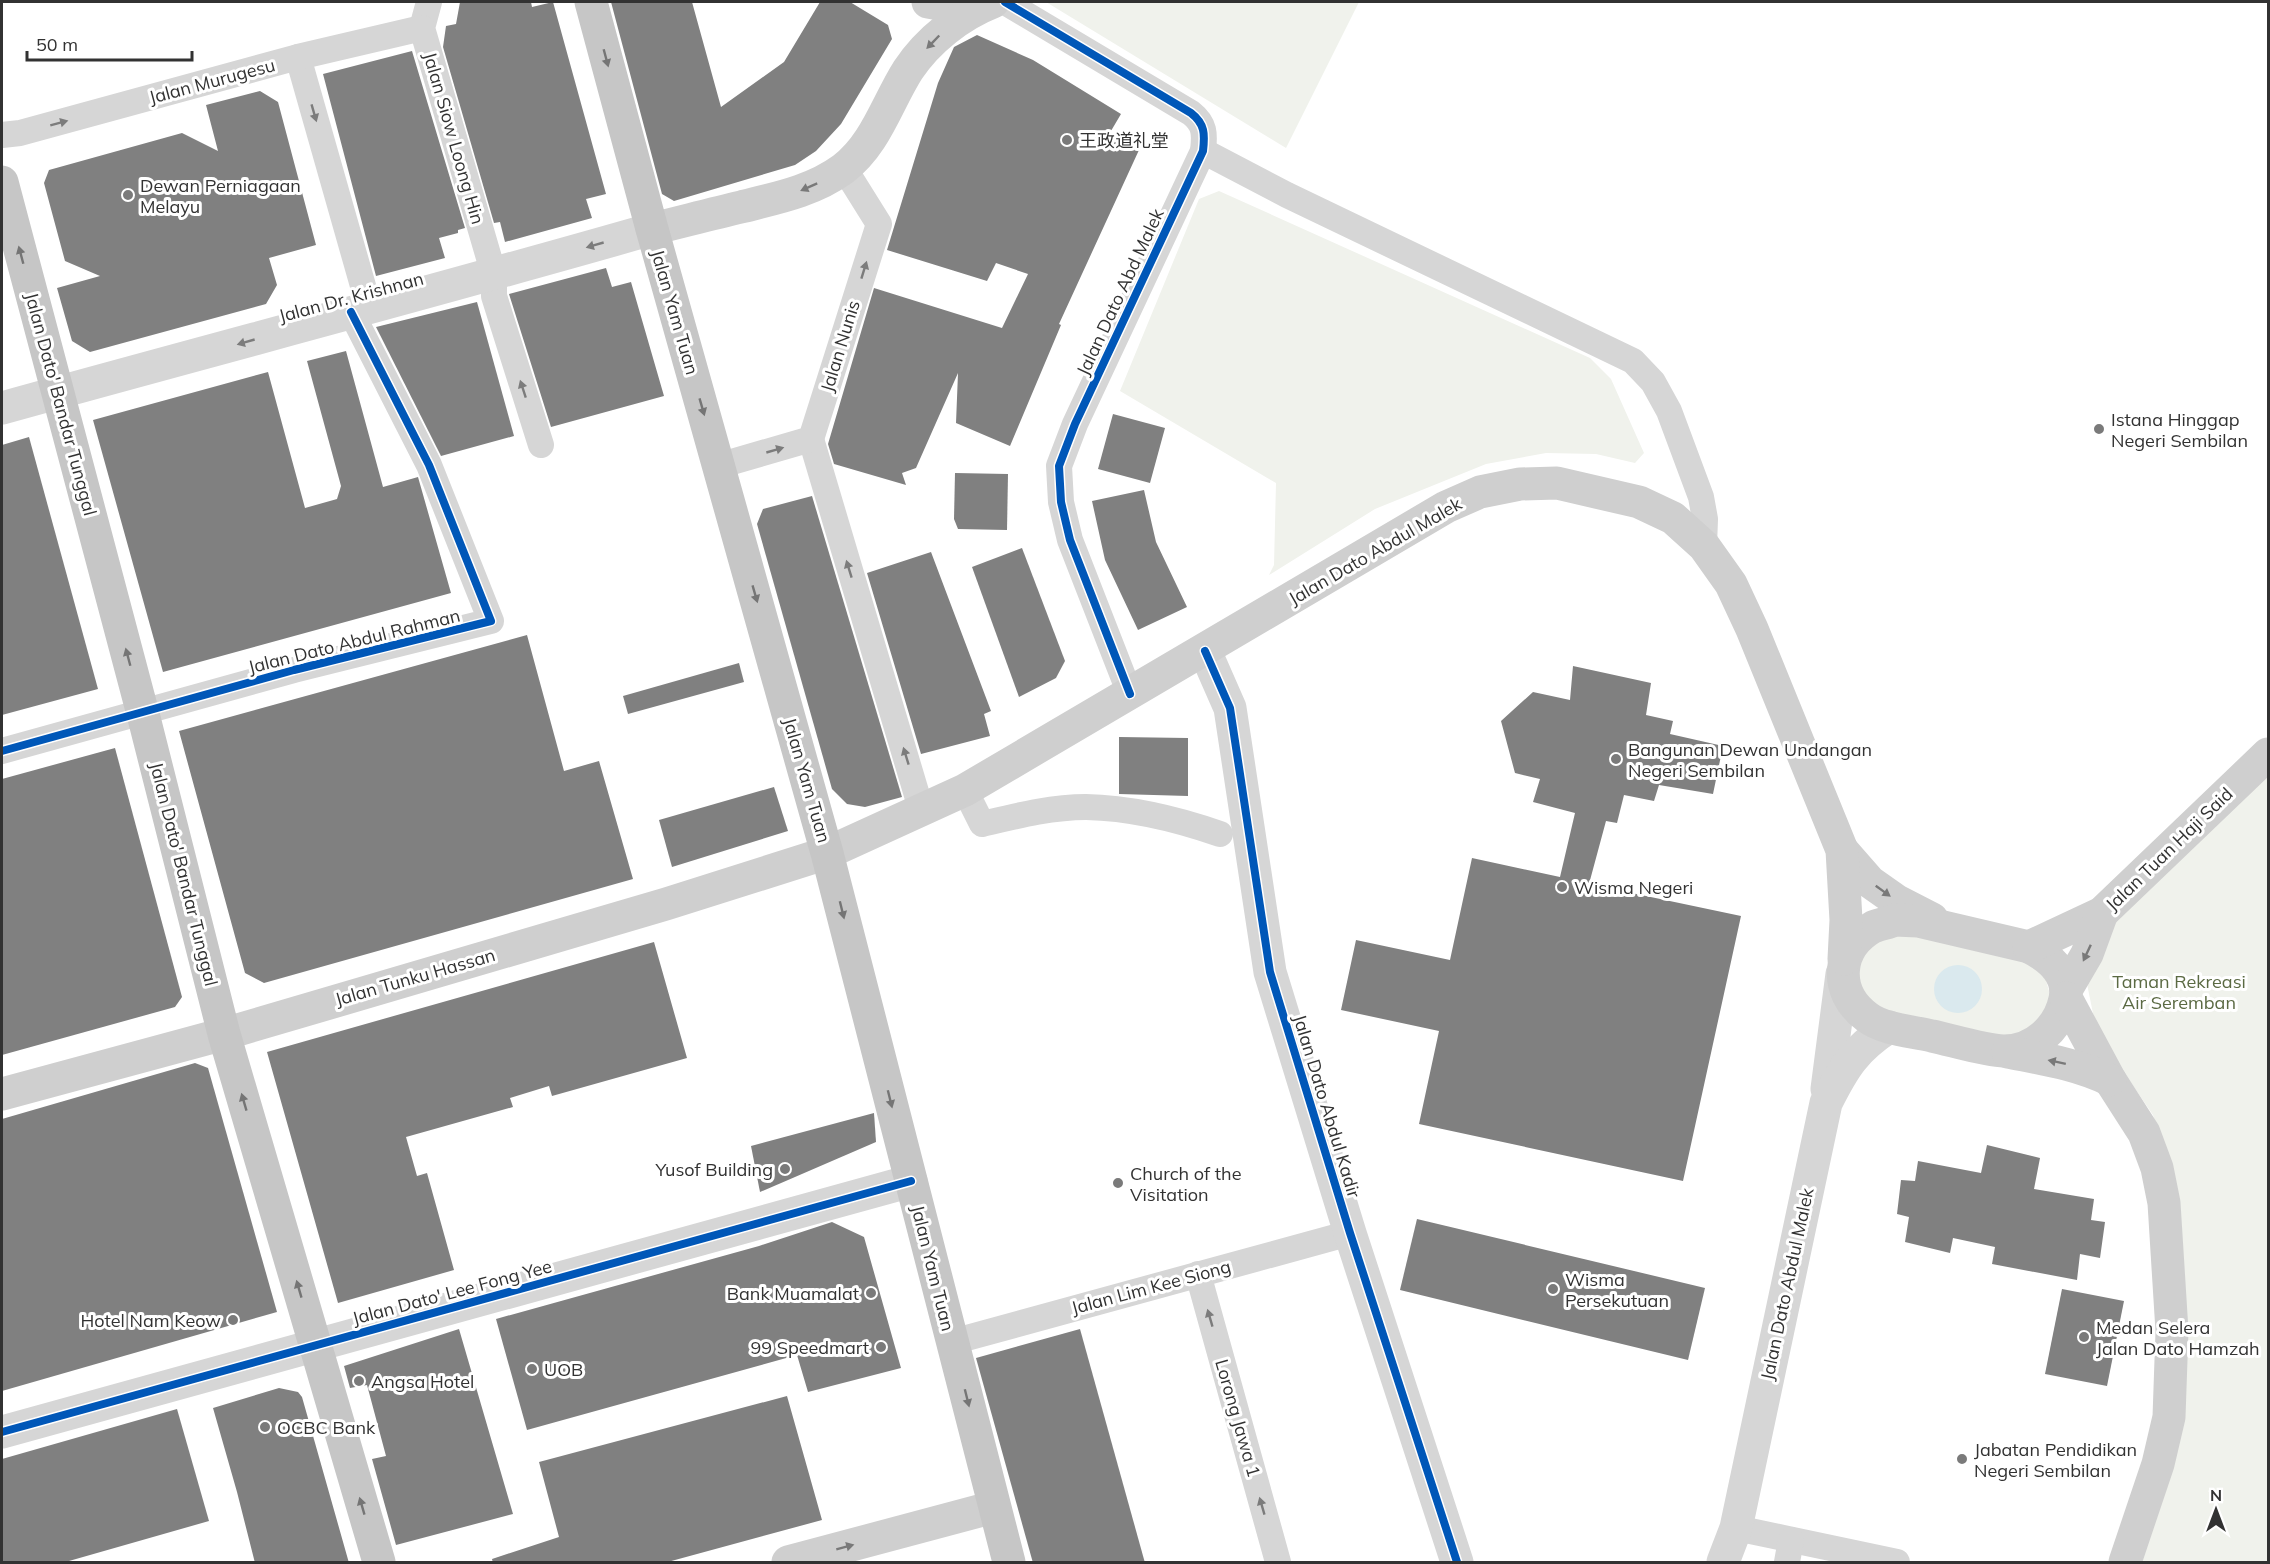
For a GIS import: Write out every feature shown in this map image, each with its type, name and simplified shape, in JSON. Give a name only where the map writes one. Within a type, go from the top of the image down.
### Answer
[{"type":"highway","name":"Jalan Yam Tuan","points":[[591,2],[652,229],[827,854],[1009,1563]]},
{"type":"highway","name":"Jalan Dato' Bandar Tunggal","points":[[2,182],[143,714],[224,1034],[379,1563]]},
{"type":"main road","points":[[928,2],[956,7],[992,3]]},
{"type":"main road","points":[[652,229],[789,196],[844,168],[864,148],[877,129],[909,69],[934,38],[992,3]]},
{"type":"main road","name":"Jalan Dato Abdul Malek","points":[[827,854],[922,812],[965,790],[1446,507],[1480,492],[1520,484],[1557,483],[1639,502],[1673,518],[1704,546],[1731,584],[1748,620],[1842,850],[1846,909],[1843,967]]},
{"type":"main road","name":"Jalan Tuan Haji Said","points":[[2029,947],[2102,913],[2268,754]]},
{"type":"main road","points":[[1842,850],[1870,882],[1897,901],[1952,929]]},
{"type":"main road","name":"Jalan Tunku Hassan","points":[[2,1094],[224,1034],[666,904],[827,854]]},
{"type":"main road","points":[[2003,1051],[2023,1048],[2038,1041],[2054,1025],[2062,1011],[2066,994],[2087,954],[2102,913]]},
{"type":"main road","points":[[2110,1080],[2069,1064],[1889,1027],[1869,1019],[1855,1007],[1843,967],[1855,942],[1873,928],[1895,920],[1918,921],[2029,947],[2044,954],[2056,965],[2062,975],[2066,994],[2110,1080],[2144,1133],[2157,1168],[2164,1203],[2172,1331],[2169,1417],[2158,1464],[2125,1563]]},
{"type":"main road","points":[[788,1563],[994,1507]]},
{"type":"street","name":"Jalan Siow Loong Hin","points":[[429,2],[422,28],[494,274],[494,296],[540,445]]},
{"type":"street","name":"Jalan Dato Abd Malek","points":[[992,3],[1191,113],[1202,122],[1205,136],[1203,151],[1075,424],[1059,466],[1061,502],[1070,540],[1130,694]]},
{"type":"street","name":"Jalan Murugesu","points":[[2,135],[20,133],[298,57],[422,28]]},
{"type":"street","name":"Jalan Dr. Krishnan","points":[[298,57],[360,309]]},
{"type":"street","points":[[1203,151],[1287,195],[1633,361],[1653,382],[1669,411],[1701,497],[1705,519],[1704,546]]},
{"type":"street","name":"Jalan Nunis","points":[[811,439],[879,224],[844,168]]},
{"type":"street","name":"Jalan Dr. Krishnan","points":[[2,408],[652,229]]},
{"type":"street","name":"Jalan Dato Abdul Rahman","points":[[2,752],[294,670],[491,621],[429,465],[360,309]]},
{"type":"street","points":[[718,466],[811,439],[922,812]]},
{"type":"street","name":"Jalan Dato Abdul Kadir","points":[[1204,651],[1230,708],[1270,972],[1350,1233],[1458,1563]]},
{"type":"street","points":[[965,790],[982,824],[1038,812],[1085,807],[1138,812],[1180,820],[1220,834]]},
{"type":"street","points":[[1826,1103],[1843,967]]},
{"type":"street","name":"Jalan Dato Abdul Malek","points":[[1724,1563],[1736,1528],[1826,1103],[1844,1068],[1868,1041],[1889,1027]]},
{"type":"street","name":"Jalan Dato' Lee Fong Yee","points":[[2,1432],[911,1182]]},
{"type":"street","name":"Jalan Lim Kee Siong","points":[[952,1342],[1350,1233]]},
{"type":"street","name":"Lorong Jawa 1","points":[[1198,1274],[1278,1563]]},
{"type":"street","points":[[1736,1528],[1789,1551],[1897,1563]]},
{"type":"green space","points":[[1046,2],[1359,2],[1286,148]]},
{"type":"green space","points":[[1219,191],[1590,358],[1611,379],[1644,453],[1635,463],[1596,454],[1546,453],[1486,464],[1375,509],[1269,575],[1274,565],[1276,483],[1120,391],[1199,199]]},
{"type":"green space","name":"Taman Rekreasi Air Seremban","points":[[2268,775],[2268,1562],[2134,1562],[2176,1446],[2163,1145],[2153,1115],[2097,1033],[2087,984],[2110,922]]},
{"type":"green space","points":[[1894,936],[1916,936],[2035,964],[2045,977],[2051,998],[2036,1026],[2012,1039],[1899,1020],[1865,1001],[1857,977],[1861,959],[1869,949],[1874,944]]},
{"type":"shaded area","points":[[1953,965],[1963,965],[1978,975],[1982,989],[1981,998],[1972,1009],[1963,1013],[1953,1013],[1938,1003],[1934,994],[1934,984],[1944,969]]},
{"type":"building","points":[[460,2],[531,2],[532,7],[553,2],[606,194],[586,199],[592,218],[505,242],[500,222],[494,223],[443,47],[446,26],[456,24]]},
{"type":"building","points":[[611,2],[692,2],[721,107],[784,62],[820,2],[850,2],[888,25],[892,39],[841,124],[816,151],[795,165],[674,201],[662,194]]},
{"type":"building","points":[[977,35],[1033,60],[1121,114],[1108,136],[1139,150],[1059,324],[1061,325],[1010,446],[956,423],[958,373],[916,468],[902,473],[906,485],[834,464],[828,444],[874,288],[1002,328],[1028,274],[996,263],[987,281],[887,250],[938,83],[954,47]]},
{"type":"building","points":[[412,51],[465,228],[458,230],[458,233],[439,238],[445,258],[376,276],[323,74]]},
{"type":"building","points":[[260,91],[278,102],[316,245],[269,258],[277,285],[266,304],[90,352],[72,341],[57,288],[100,276],[65,261],[44,183],[49,170],[182,133],[218,151],[206,105]]},
{"type":"building","points":[[606,268],[612,287],[631,282],[664,396],[551,427],[509,294]]},
{"type":"building","points":[[477,302],[514,436],[441,456],[376,327]]},
{"type":"building","points":[[346,351],[383,487],[418,477],[451,593],[163,672],[93,420],[268,372],[305,508],[337,499],[341,486],[307,361]]},
{"type":"building","points":[[1113,414],[1165,428],[1150,483],[1098,469]]},
{"type":"building","points":[[29,437],[98,689],[2,715],[2,445]]},
{"type":"building","points":[[955,473],[1008,474],[1007,530],[958,529],[954,519]]},
{"type":"building","points":[[1144,490],[1156,542],[1187,607],[1138,630],[1105,560],[1092,501]]},
{"type":"building","points":[[812,496],[902,797],[865,807],[847,804],[832,789],[757,524],[763,509]]},
{"type":"building","points":[[1022,548],[1065,661],[1056,678],[1019,697],[972,567]]},
{"type":"building","points":[[931,552],[991,711],[984,714],[990,736],[921,754],[867,573]]},
{"type":"building","points":[[527,635],[564,771],[599,761],[633,879],[264,983],[245,973],[179,731]]},
{"type":"building","points":[[739,663],[744,682],[628,714],[623,696]]},
{"type":"building","points":[[1573,666],[1651,683],[1646,715],[1673,721],[1670,734],[1723,746],[1713,794],[1659,785],[1654,801],[1624,795],[1617,823],[1606,821],[1589,884],[1741,916],[1683,1181],[1419,1124],[1439,1031],[1341,1010],[1356,940],[1450,960],[1472,858],[1560,877],[1575,813],[1533,802],[1540,779],[1515,773],[1501,721],[1533,692],[1570,700]]},
{"type":"building","points":[[1119,737],[1188,738],[1188,796],[1119,794]]},
{"type":"building","points":[[115,748],[182,997],[175,1007],[2,1055],[2,779]]},
{"type":"building","points":[[774,787],[788,831],[672,867],[659,820]]},
{"type":"building","points":[[654,942],[687,1058],[552,1096],[549,1086],[510,1098],[513,1107],[406,1137],[417,1176],[427,1173],[454,1270],[338,1303],[267,1052]]},
{"type":"building","points":[[195,1063],[208,1068],[277,1312],[2,1391],[2,1119]]},
{"type":"building","name":"Yusof Building","points":[[874,1113],[876,1142],[760,1192],[751,1146]]},
{"type":"building","points":[[1987,1145],[2040,1158],[2034,1189],[2094,1199],[2091,1220],[2105,1222],[2100,1258],[2080,1254],[2077,1280],[1992,1264],[1995,1247],[1953,1238],[1950,1253],[1905,1242],[1909,1217],[1897,1214],[1901,1180],[1915,1181],[1918,1161],[1981,1173]]},
{"type":"building","name":"Wisma Persekutuan","points":[[1417,1219],[1705,1288],[1688,1360],[1400,1290]]},
{"type":"building","points":[[832,1222],[864,1237],[901,1368],[808,1392],[797,1355],[527,1430],[496,1319],[759,1246]]},
{"type":"building","name":"Medan Selera Jalan Dato Hamzah","points":[[2062,1289],[2124,1301],[2107,1386],[2045,1374]]},
{"type":"building","points":[[459,1329],[513,1514],[396,1545],[372,1459],[386,1456],[367,1385],[350,1388],[344,1366]]},
{"type":"building","points":[[1080,1329],[1145,1563],[1033,1563],[976,1358]]},
{"type":"building","points":[[279,1388],[298,1392],[302,1397],[349,1563],[255,1563],[213,1408]]},
{"type":"building","points":[[787,1396],[822,1520],[664,1563],[493,1563],[492,1559],[559,1537],[539,1462]]},
{"type":"building","points":[[177,1409],[209,1521],[62,1563],[2,1563],[2,1459]]},
{"type":"cycle path","points":[[1005,2],[1191,113],[1199,121],[1203,130],[1203,151],[1075,424],[1059,466],[1061,502],[1070,540],[1130,694]]},
{"type":"cycle path","points":[[2,751],[294,670],[491,621],[429,465],[351,312]]},
{"type":"cycle path","points":[[1205,651],[1230,708],[1270,972],[1350,1233],[1457,1562]]},
{"type":"cycle path","points":[[2,1432],[911,1181]]},
{"type":"place","name":"王政道礼堂","points":[[1067,140]]},
{"type":"place","name":"Dewan Perniagaan Melayu","points":[[128,195]]},
{"type":"place","name":"Istana Hinggap Negeri Sembilan","points":[[2099,429]]},
{"type":"place","name":"Bangunan Dewan Undangan Negeri Sembilan","points":[[1616,759]]},
{"type":"place","name":"Wisma Negeri","points":[[1562,887]]},
{"type":"place","name":"Yusof Building","points":[[785,1169]]},
{"type":"place","name":"Church of the Visitation","points":[[1118,1183]]},
{"type":"place","name":"Wisma Persekutuan","points":[[1553,1289]]},
{"type":"place","name":"Bank Muamalat","points":[[871,1293]]},
{"type":"place","name":"Hotel Nam Keow","points":[[233,1320]]},
{"type":"place","name":"Medan Selera Jalan Dato Hamzah","points":[[2084,1337]]},
{"type":"place","name":"99 Speedmart","points":[[881,1347]]},
{"type":"place","name":"UOB","points":[[532,1369]]},
{"type":"place","name":"Angsa Hotel","points":[[359,1381]]},
{"type":"place","name":"OCBC Bank","points":[[265,1427]]},
{"type":"place","name":"Jabatan Pendidikan Negeri Sembilan","points":[[1962,1459]]}]
